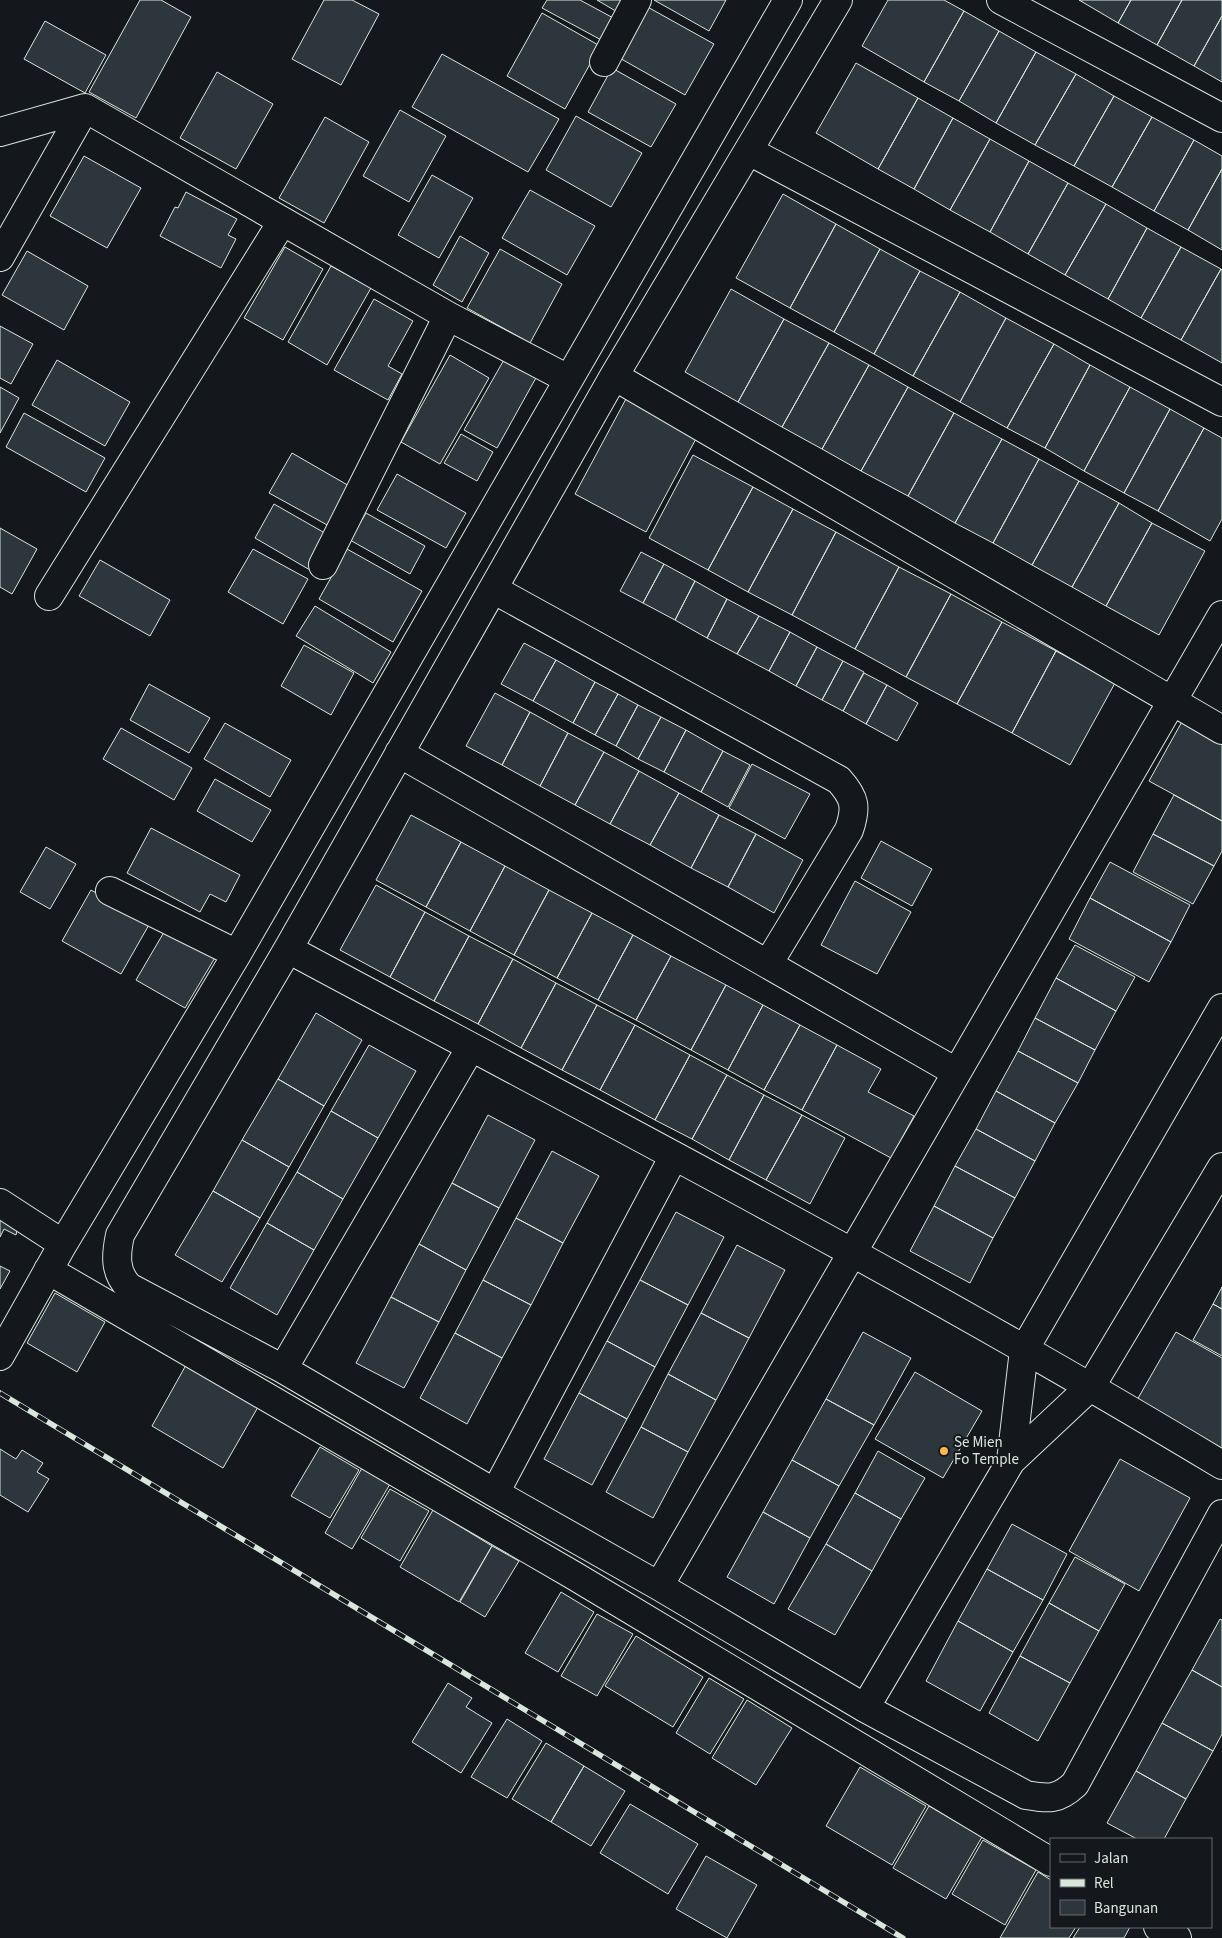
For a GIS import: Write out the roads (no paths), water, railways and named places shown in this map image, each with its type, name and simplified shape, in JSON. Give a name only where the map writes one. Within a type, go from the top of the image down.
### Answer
[{"type":"street","points":[[604,62],[637,0]]},
{"type":"street","points":[[0,1356],[63,1244],[237,954],[788,0]]},
{"type":"street","points":[[838,0],[614,376],[288,949],[120,1235],[116,1251],[118,1271],[128,1287],[283,1369],[866,1708],[1026,1795],[1043,1798],[1058,1797],[1076,1784],[1222,1514]]},
{"type":"street","points":[[1001,0],[1222,118]]},
{"type":"street","points":[[0,132],[85,108],[448,316],[568,379]]},
{"type":"street","points":[[0,257],[85,108]]},
{"type":"street","points":[[749,151],[1222,402]]},
{"type":"street","points":[[49,596],[282,222]]},
{"type":"street","points":[[323,564],[448,316]]},
{"type":"street","points":[[614,376],[1222,730]]},
{"type":"street","points":[[493,589],[839,780],[850,792],[854,806],[854,816],[848,830],[768,964]]},
{"type":"street","points":[[659,1586],[1222,615]]},
{"type":"street","points":[[399,753],[956,1072]]},
{"type":"street","points":[[110,891],[237,954]]},
{"type":"street","points":[[288,949],[852,1252],[1091,1386],[1222,1465]]},
{"type":"street","points":[[1011,1461],[1024,1350],[1222,1008]]},
{"type":"street","points":[[283,1369],[470,1047]]},
{"type":"street","points":[[494,1493],[674,1156]]},
{"type":"street","points":[[866,1708],[1011,1461],[1091,1386],[1222,1167]]},
{"type":"street","points":[[0,1204],[63,1244]]},
{"type":"street","points":[[48,1270],[573,1575],[1050,1861]]},
{"type":"street","points":[[1160,1928],[1177,1938]]},
{"type":"railway","points":[[0,1393],[903,1938]]},
{"type":"place","name":"Se Mien Fo Temple","points":[[944,1451]]}]
